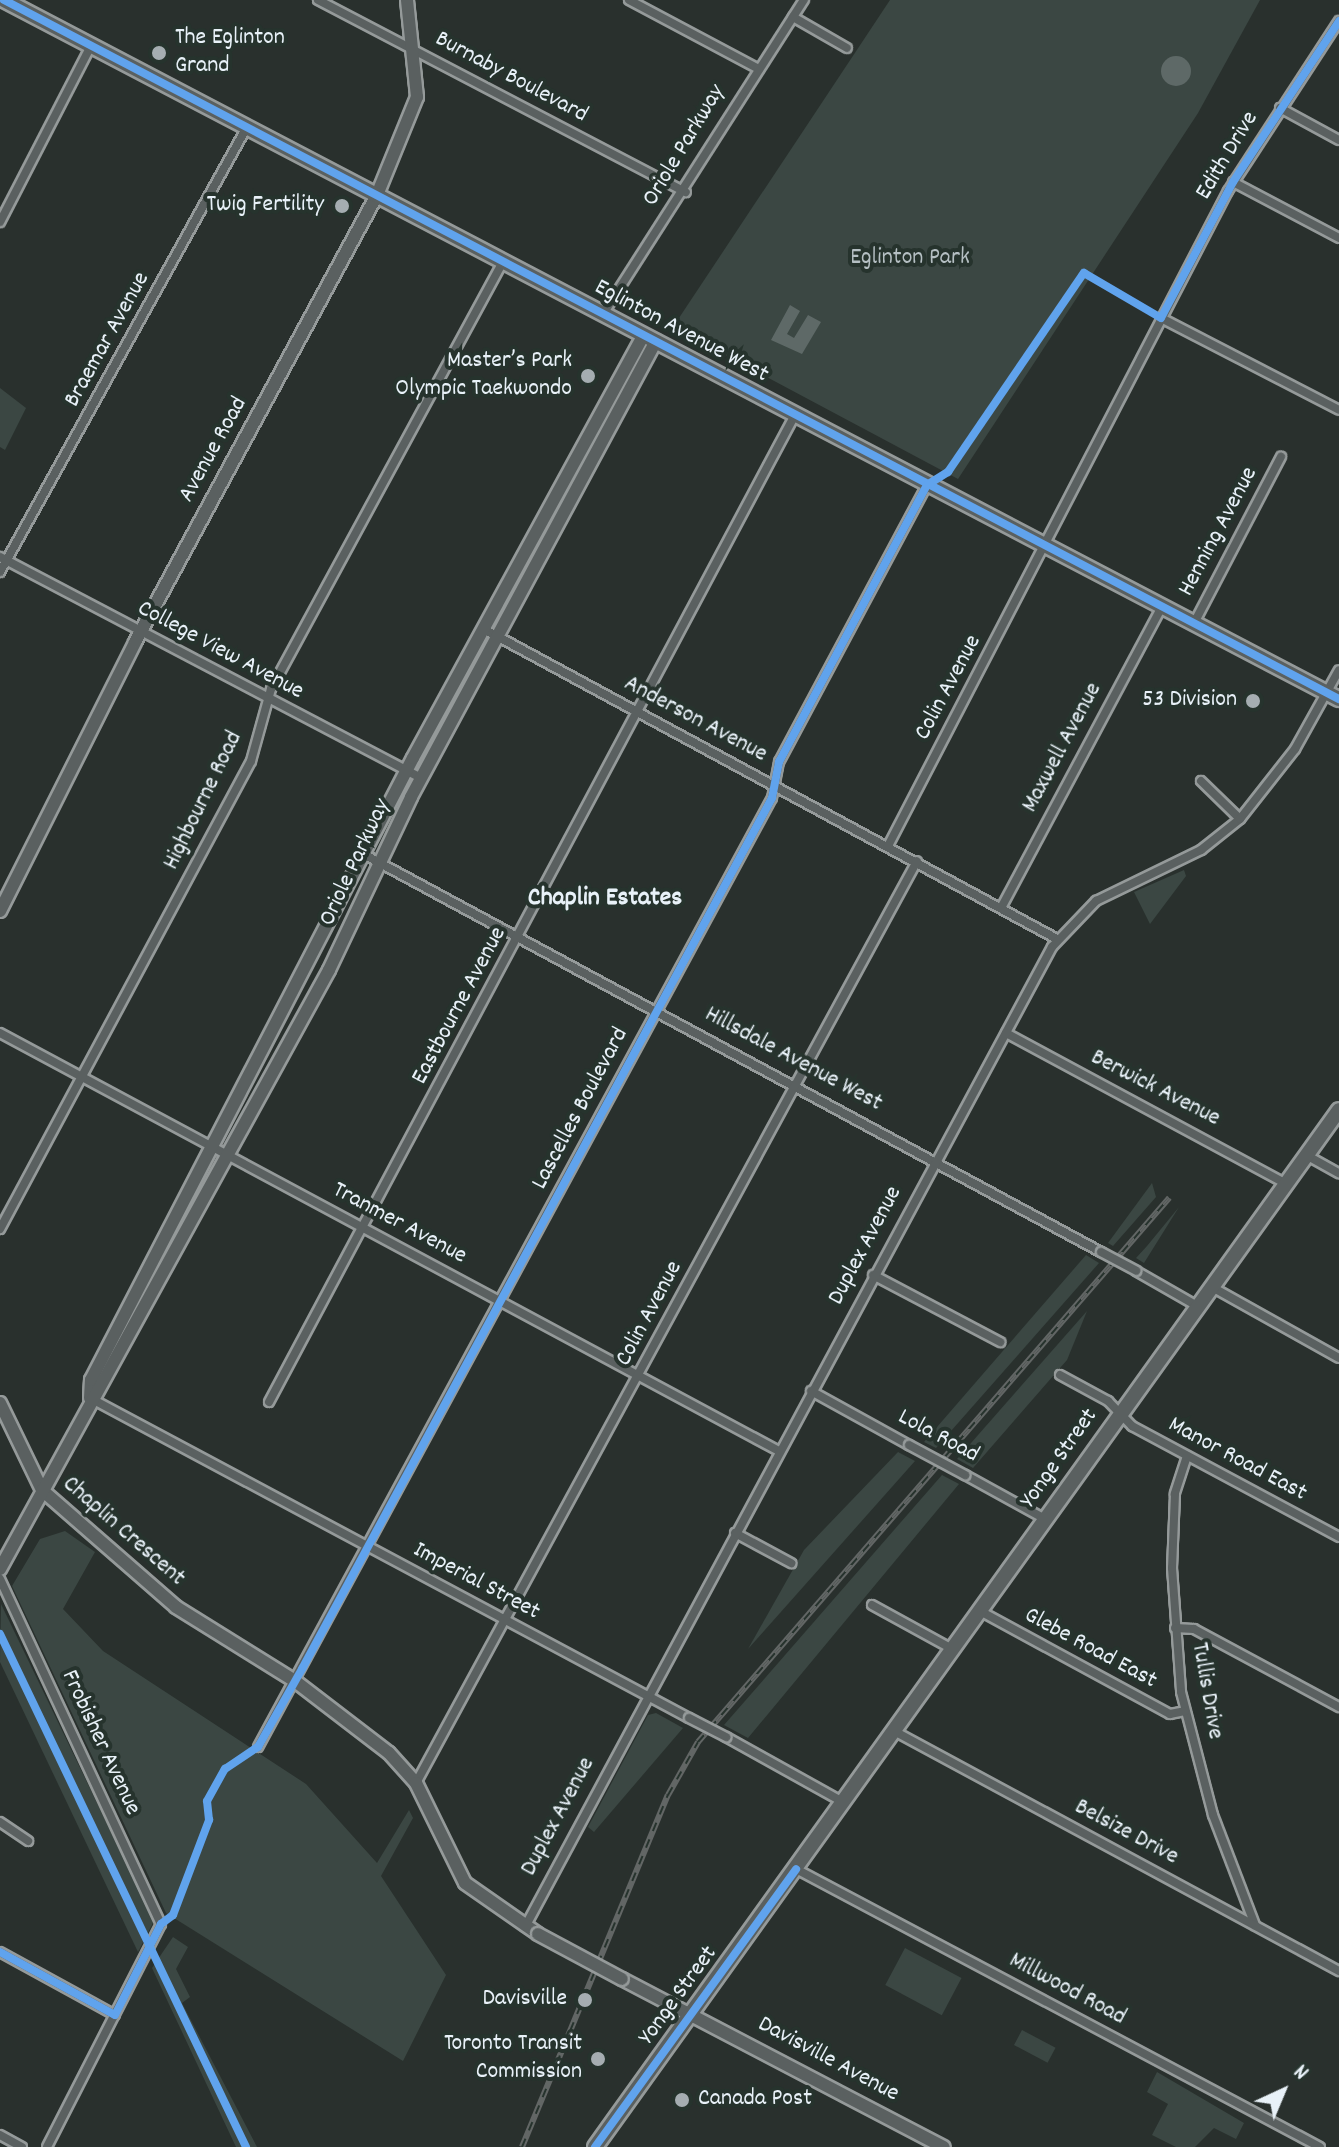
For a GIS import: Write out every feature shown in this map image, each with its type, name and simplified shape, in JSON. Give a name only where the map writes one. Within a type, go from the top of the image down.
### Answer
[{"type":"main road","name":"Eglinton Avenue West","points":[[9,1],[1045,548],[1333,696]]},
{"type":"main road","name":"Yonge Street","points":[[598,2146],[1339,1110]]},
{"type":"street","name":"Burnaby Boulevard","points":[[318,0],[686,192]]},
{"type":"street","name":"Avenue Road","points":[[0,911],[140,632],[377,195],[417,97],[407,0]]},
{"type":"street","points":[[629,0],[759,69]]},
{"type":"street","name":"Oriole Parkway","points":[[603,314],[686,192],[804,0]]},
{"type":"street","points":[[793,17],[847,48]]},
{"type":"street","name":"Edith Drive","points":[[1045,548],[1233,182],[1339,21]]},
{"type":"street","points":[[0,222],[91,46]]},
{"type":"street","points":[[1280,108],[1339,140]]},
{"type":"street","name":"Braemar Avenue","points":[[0,572],[4,559],[247,126]]},
{"type":"street","points":[[1233,182],[1339,238]]},
{"type":"street","name":"Highbourne Road","points":[[0,1229],[251,761],[268,699],[503,262]]},
{"type":"street","points":[[1161,318],[1339,410]]},
{"type":"street","name":"Oriole Parkway","points":[[0,1569],[90,1398],[91,1380],[216,1149],[482,628],[625,370],[650,338]]},
{"type":"street","name":"Oriole Parkway","points":[[90,1398],[102,1389],[230,1156],[383,864],[421,778],[638,376],[650,338]]},
{"type":"street","points":[[625,370],[638,376]]},
{"type":"street","name":"Eastbourne Avenue","points":[[269,1402],[795,415]]},
{"type":"street","name":"Henning Avenue","points":[[1192,625],[1281,457]]},
{"type":"street","name":"Lascelles Boulevard","points":[[258,1747],[657,1010],[927,485]]},
{"type":"street","name":"Colin Avenue","points":[[888,846],[1045,548]]},
{"type":"street","name":"College View Avenue","points":[[4,559],[421,778]]},
{"type":"street","name":"Maxwell Avenue","points":[[1001,908],[1161,608]]},
{"type":"street","name":"Anderson Avenue","points":[[482,628],[1057,939]]},
{"type":"street","name":"Duplex Avenue","points":[[525,1928],[873,1275],[1057,939],[1096,901],[1201,850],[1240,819],[1333,696],[1339,670]]},
{"type":"street","points":[[1201,781],[1240,819]]},
{"type":"street","name":"Hillsdale Avenue West","points":[[367,856],[796,1085],[1197,1306]]},
{"type":"street","name":"Colin Avenue","points":[[416,1783],[508,1621],[917,861]]},
{"type":"street","name":"Tranmer Avenue","points":[[0,1033],[779,1451]]},
{"type":"street","name":"Berwick Avenue","points":[[1006,1033],[1285,1183]]},
{"type":"street","points":[[1306,1155],[1339,1173]]},
{"type":"street","points":[[873,1275],[1000,1342]]},
{"type":"street","points":[[1211,1287],[1339,1358]]},
{"type":"street","name":"Manor Road East","points":[[1060,1375],[1187,1456],[1339,1537]]},
{"type":"street","name":"Lola Road","points":[[811,1391],[1045,1519]]},
{"type":"street","name":"Imperial Street","points":[[90,1398],[843,1802]]},
{"type":"street","name":"Chaplin Crescent","points":[[0,1403],[42,1490],[176,1607],[295,1681],[360,1728],[416,1783],[465,1883],[525,1928],[690,2014]]},
{"type":"street","name":"Tullis Drive","points":[[1187,1456],[1175,1494],[1175,1628],[1185,1711],[1255,1925]]},
{"type":"street","points":[[735,1533],[791,1563]]},
{"type":"street","name":"Frobisher Avenue","points":[[0,1579],[161,1924],[115,2015]]},
{"type":"street","points":[[872,1605],[952,1649]]},
{"type":"street","name":"Glebe Road East","points":[[980,1611],[1170,1714],[1185,1711]]},
{"type":"street","points":[[1175,1628],[1194,1629],[1339,1707]]},
{"type":"street","name":"Belsize Drive","points":[[894,1731],[1339,1971]]},
{"type":"street","points":[[0,1822],[28,1841]]},
{"type":"street","name":"Millwood Road","points":[[796,1869],[1320,2147]]},
{"type":"street","points":[[0,1952],[115,2015],[47,2147]]},
{"type":"street","name":"Davisville Avenue","points":[[690,2014],[944,2147]]},
{"type":"street","points":[[0,2135],[22,2147]]},
{"type":"green space","name":"Eglinton Park","points":[[890,0],[1260,0],[1198,113],[958,479],[673,327]]},
{"type":"green space","points":[[0,388],[26,408],[5,450],[0,447]]},
{"type":"green space","points":[[1184,870],[1186,876],[1150,924],[1134,892]]},
{"type":"green space","points":[[1152,1183],[1156,1197],[1113,1246],[1108,1243]]},
{"type":"green space","points":[[1179,1207],[1144,1263],[1136,1258],[1147,1246]]},
{"type":"green space","points":[[1086,1255],[1099,1263],[936,1448],[924,1442]]},
{"type":"green space","points":[[1087,1311],[1067,1360],[973,1468],[957,1459]]},
{"type":"green space","points":[[898,1452],[915,1461],[748,1649],[804,1550]]},
{"type":"green space","points":[[942,1475],[959,1484],[748,1738],[724,1725]]},
{"type":"green space","points":[[65,1531],[95,1552],[63,1609],[103,1651],[306,1784],[377,1863],[409,1810],[413,1818],[381,1876],[446,1975],[403,2061],[166,1913],[12,1586],[40,1539]]},
{"type":"green space","points":[[1,1604],[154,1921],[138,1952],[0,1662]]},
{"type":"green space","points":[[656,1713],[683,1728],[594,1832],[588,1827],[648,1715]]},
{"type":"green space","points":[[173,1937],[188,1947],[176,1969],[190,1997],[182,2003],[257,2147],[236,2147],[152,1968]]},
{"type":"green space","points":[[905,1948],[962,1978],[942,2015],[885,1985]]},
{"type":"green space","points":[[1022,2030],[1056,2048],[1048,2063],[1014,2045]]},
{"type":"green space","points":[[1157,2072],[1244,2123],[1236,2139],[1214,2128],[1195,2147],[1176,2147],[1152,2135],[1168,2104],[1147,2092]]},
{"type":"shaded area","points":[[1176,56],[1187,60],[1191,71],[1187,82],[1176,86],[1165,82],[1161,71],[1165,60]]},
{"type":"shaded area","points":[[790,305],[800,311],[787,334],[794,338],[808,315],[821,322],[802,354],[771,340]]},
{"type":"railway","points":[[522,2147],[668,1795],[698,1742],[1169,1198]]},
{"type":"cycle path","points":[[4,0],[1339,699]]},
{"type":"cycle path","points":[[0,1952],[115,2015],[161,1924],[173,1915],[209,1820],[207,1801],[225,1769],[258,1747],[302,1669],[772,798],[779,762],[927,485],[948,472],[1084,273],[1161,318],[1233,182],[1339,21]]},
{"type":"cycle path","points":[[0,1634],[246,2147]]},
{"type":"cycle path","points":[[595,2147],[796,1869]]},
{"type":"place","name":"The Eglinton Grand","points":[[159,53]]},
{"type":"place","name":"Twig Fertility","points":[[342,206]]},
{"type":"place","name":"Master’s Park Olympic Taekwondo","points":[[588,376]]},
{"type":"place","name":"53 Division","points":[[1253,701]]},
{"type":"place","name":"Davisville","points":[[585,2000]]},
{"type":"place","name":"Toronto Transit Commission","points":[[598,2059]]},
{"type":"place","name":"Canada Post","points":[[682,2100]]},
{"type":"district","name":"Chaplin Estates","points":[[605,899]]}]
